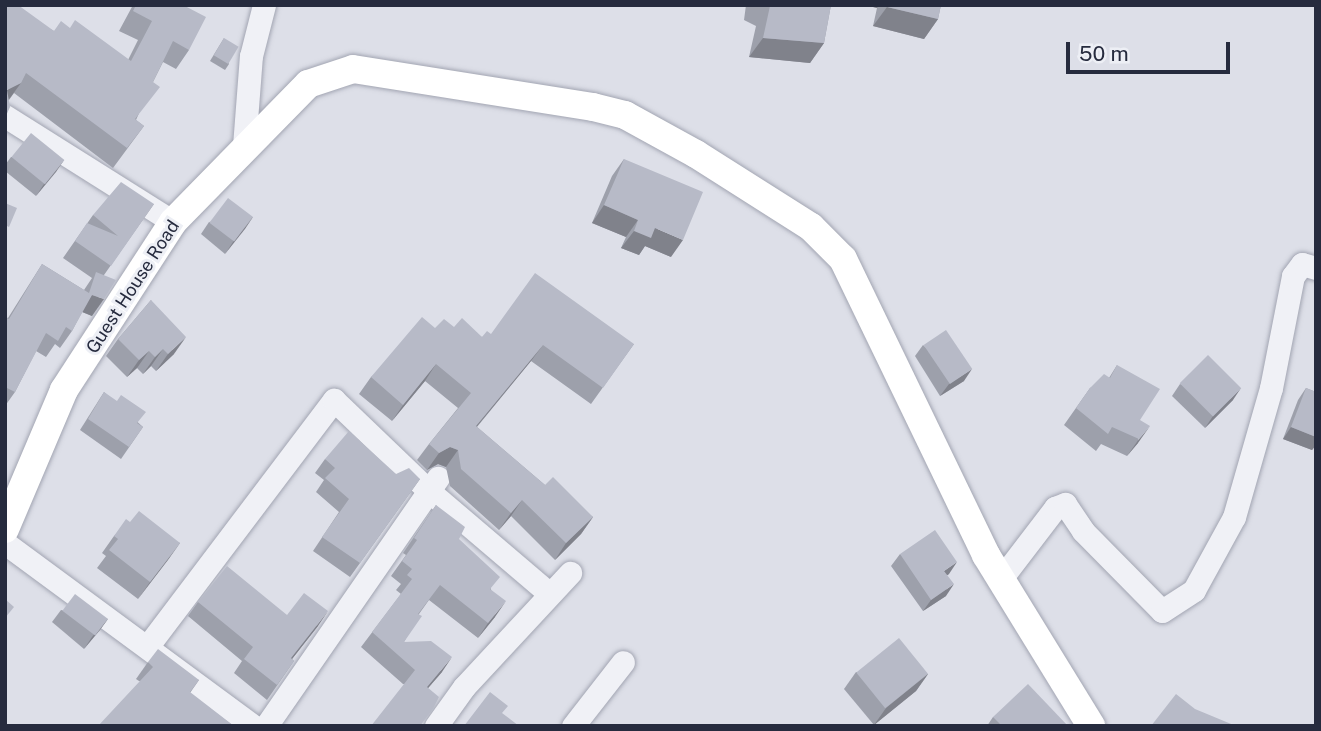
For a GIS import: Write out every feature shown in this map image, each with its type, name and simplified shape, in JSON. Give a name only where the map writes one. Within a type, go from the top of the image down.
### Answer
[{"type":"main road","name":"Guest House Road","points":[[5,529],[64,390],[173,222],[244,146],[308,84],[353,69],[625,115],[811,227],[843,259],[1000,580]]},
{"type":"main road","points":[[1000,580],[1091,726]]},
{"type":"street","points":[[244,146],[251,56],[264,5]]},
{"type":"street","points":[[5,116],[173,222]]},
{"type":"street","points":[[1000,580],[1055,508],[1065,504],[1083,531],[1162,611],[1194,590],[1234,517],[1271,388],[1293,276],[1302,264],[1316,268]]},
{"type":"street","points":[[147,647],[334,400],[434,485],[550,594]]},
{"type":"street","points":[[266,726],[434,485]]},
{"type":"street","points":[[5,543],[253,726]]},
{"type":"street","points":[[436,726],[464,687],[570,573]]},
{"type":"street","points":[[573,726],[623,662]]},
{"type":"building","points":[[5,5],[18,5],[54,31],[61,21],[70,28],[75,20],[131,61],[152,21],[133,11],[136,5],[183,5],[206,17],[189,50],[173,41],[153,82],[160,87],[135,119],[144,126],[127,148],[26,73],[21,83],[7,90],[10,107],[5,118]]},
{"type":"building","points":[[767,5],[831,5],[824,43],[763,38],[770,6]]},
{"type":"building","points":[[887,5],[941,5],[938,19]]},
{"type":"building","points":[[224,38],[239,47],[228,64],[214,55]]},
{"type":"building","points":[[31,133],[64,160],[45,184],[11,157]]},
{"type":"building","points":[[624,159],[703,192],[683,240],[655,228],[651,238],[634,231],[638,220],[604,205]]},
{"type":"building","points":[[121,182],[154,204],[111,266],[75,241],[87,223],[118,236],[93,215]]},
{"type":"building","points":[[228,198],[253,217],[234,241],[209,223]]},
{"type":"building","points":[[5,203],[17,208],[9,227],[5,225]]},
{"type":"building","points":[[42,264],[89,293],[96,272],[116,280],[104,299],[92,295],[72,331],[66,327],[58,341],[46,333],[15,392],[5,387],[5,317],[9,319]]},
{"type":"building","points":[[535,273],[634,344],[603,388],[543,345],[476,426],[545,485],[553,477],[593,517],[566,543],[522,500],[511,513],[461,469],[458,450],[450,447],[439,453],[429,444],[471,393],[436,364],[403,405],[371,377],[422,317],[435,328],[444,319],[454,327],[462,318],[482,337],[487,331],[491,334]]},
{"type":"building","points":[[151,300],[186,337],[168,354],[163,349],[155,357],[149,351],[139,360],[118,339]]},
{"type":"building","points":[[946,330],[972,369],[950,384],[924,345]]},
{"type":"building","points":[[1208,355],[1241,388],[1213,417],[1180,383]]},
{"type":"building","points":[[1117,365],[1160,389],[1140,420],[1150,426],[1139,439],[1112,427],[1108,434],[1076,408],[1104,374],[1110,378]]},
{"type":"building","points":[[1306,388],[1316,392],[1316,437],[1291,427]]},
{"type":"building","points":[[104,392],[117,401],[121,395],[146,412],[137,423],[143,427],[129,447],[88,419]]},
{"type":"building","points":[[349,431],[396,474],[409,468],[420,479],[360,563],[322,537],[349,499],[325,478],[335,468],[325,459]]},
{"type":"building","points":[[436,505],[465,527],[459,539],[500,577],[490,589],[506,601],[488,623],[440,585],[418,614],[422,616],[404,642],[431,641],[452,657],[427,687],[439,697],[420,726],[371,726],[415,670],[372,632],[412,579],[407,575],[412,569],[402,561]]},
{"type":"building","points":[[139,511],[180,543],[150,582],[109,550],[118,539],[114,536],[126,519],[130,522]]},
{"type":"building","points":[[935,530],[957,562],[944,571],[954,584],[931,600],[900,554]]},
{"type":"building","points":[[227,566],[287,615],[304,593],[328,611],[291,658],[294,661],[277,685],[244,659],[253,647],[198,602]]},
{"type":"building","points":[[75,594],[108,619],[95,635],[62,611]]},
{"type":"building","points":[[5,599],[14,607],[5,618]]},
{"type":"building","points":[[899,638],[928,674],[885,708],[856,673]]},
{"type":"building","points":[[158,649],[199,680],[190,692],[234,726],[98,726],[153,667],[148,662]]},
{"type":"building","points":[[1028,684],[1068,726],[1002,726],[993,717]]},
{"type":"building","points":[[490,692],[508,706],[502,713],[519,726],[464,726]]},
{"type":"building","points":[[1176,694],[1195,709],[1236,726],[1151,726]]}]
